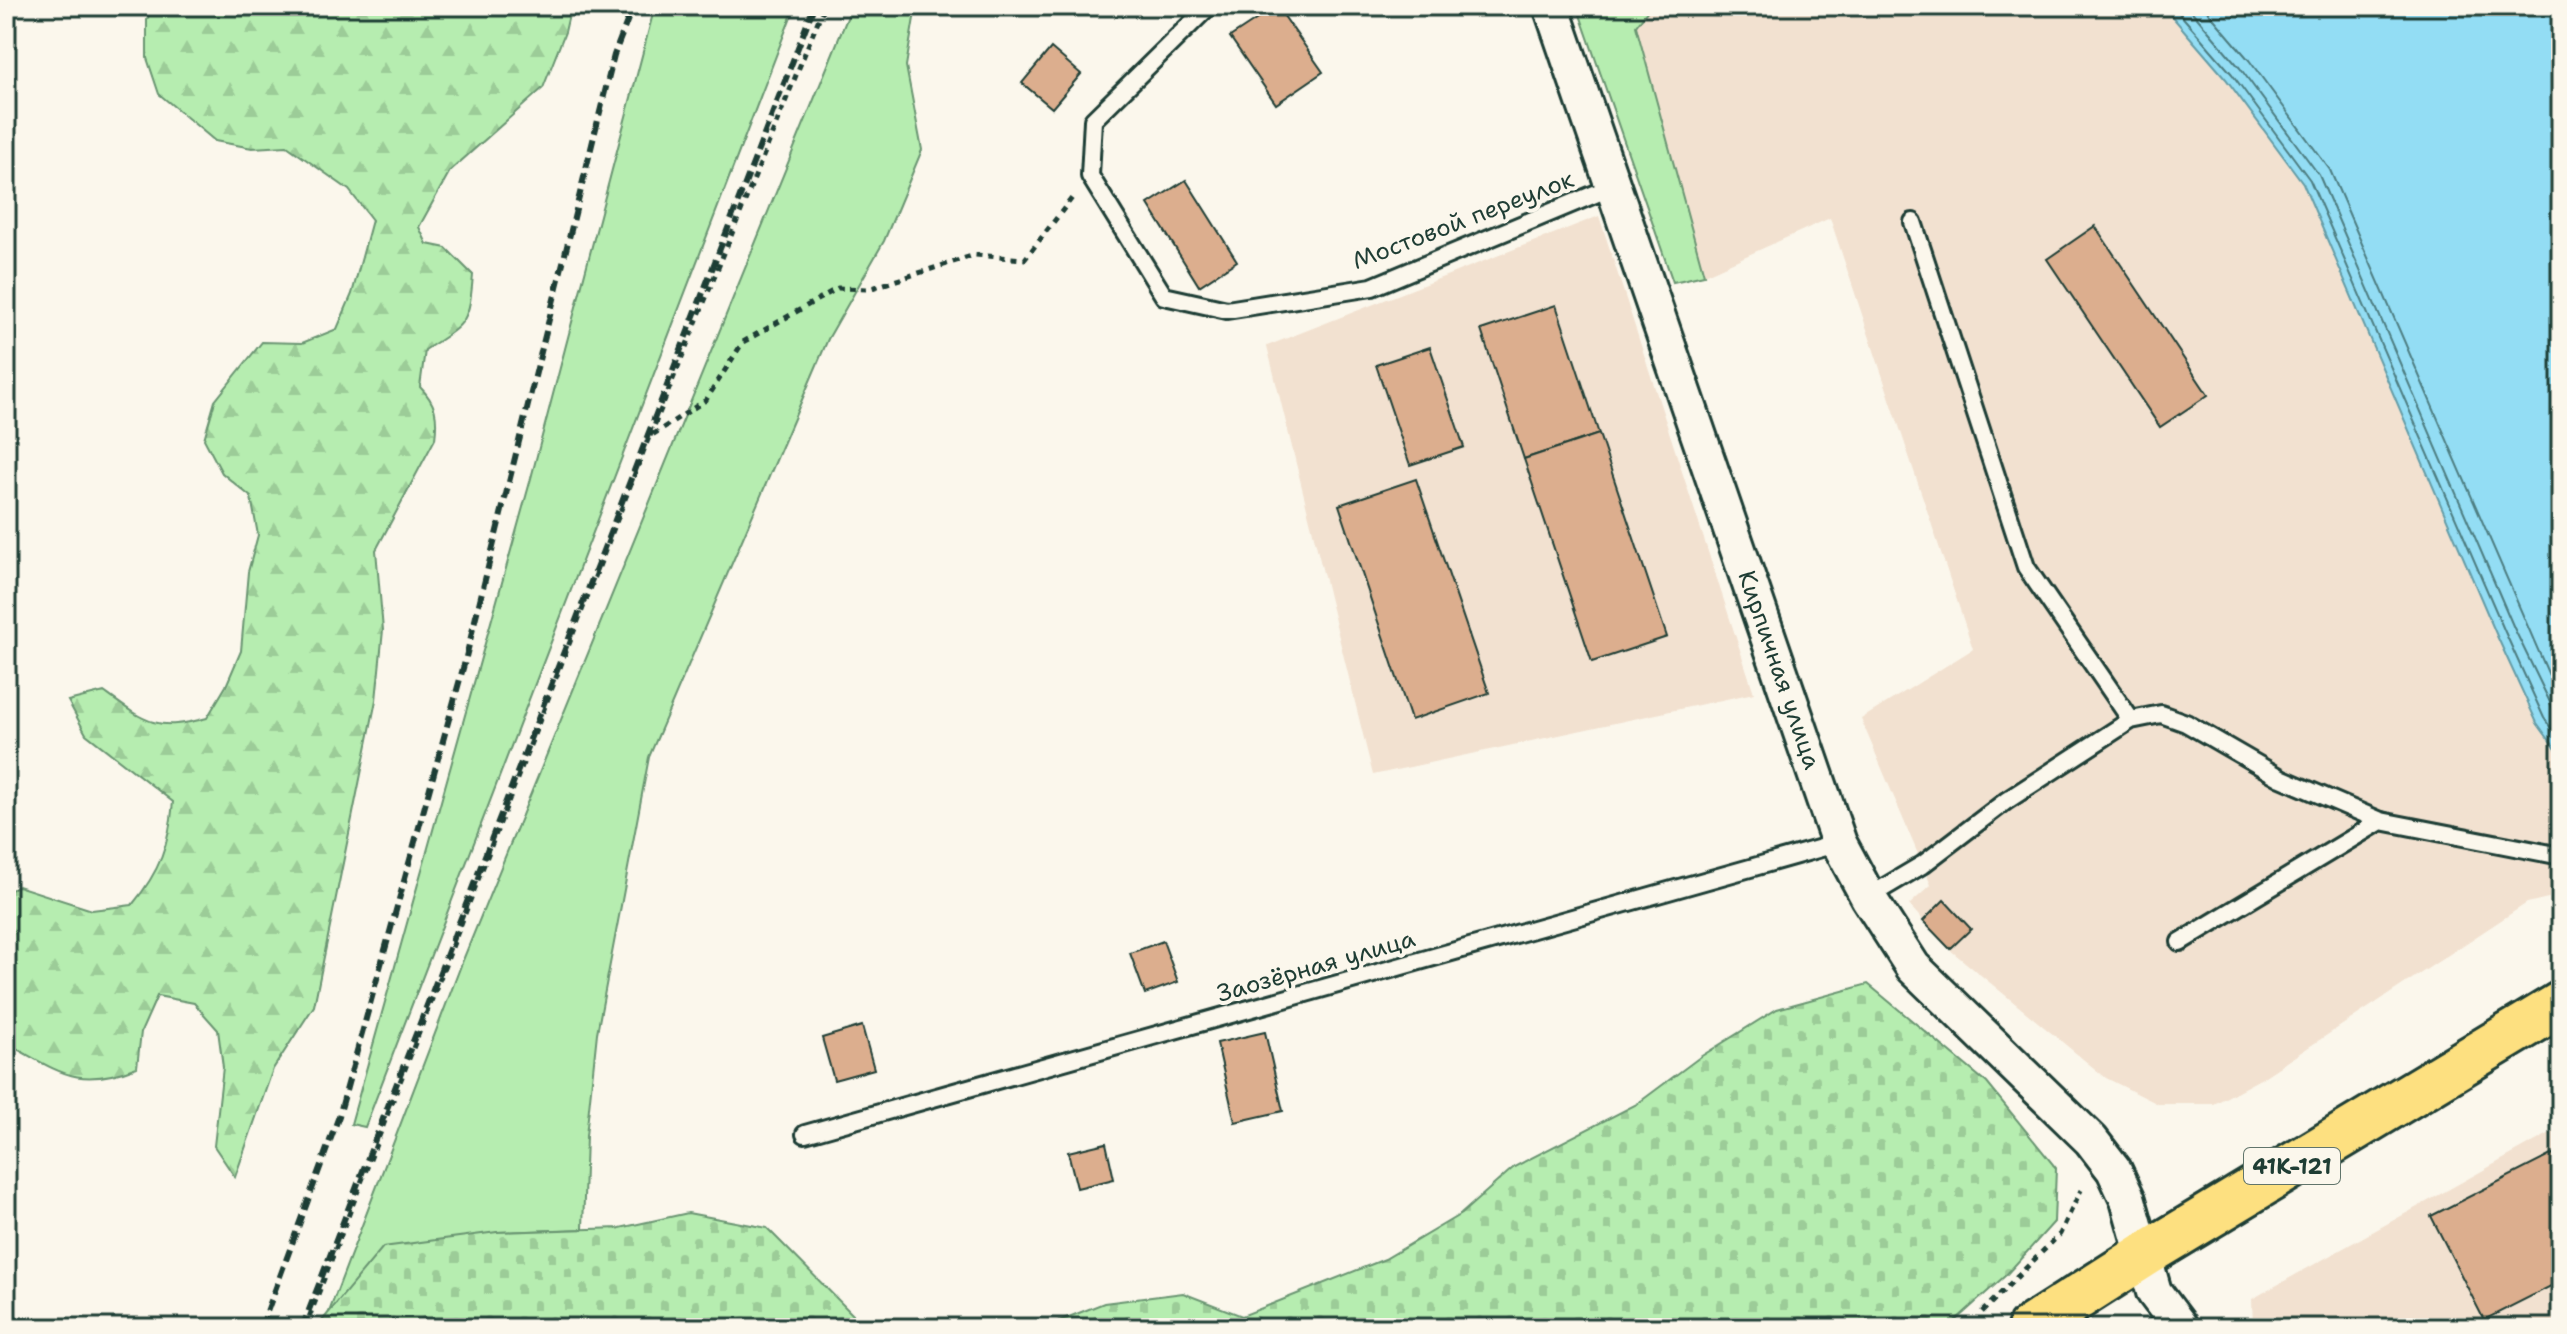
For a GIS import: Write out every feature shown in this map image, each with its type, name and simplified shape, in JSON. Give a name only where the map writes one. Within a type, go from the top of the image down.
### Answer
[{"type":"main road","name":"41К-121","points":[[2030,1328],[2146,1254],[2558,1005]]},
{"type":"street","name":"Кирпичная улица","points":[[1551,6],[1839,843],[1868,897],[1913,967],[2091,1140],[2114,1170],[2146,1254],[2154,1292],[2181,1328]]},
{"type":"lane","points":[[1090,176],[1093,120],[1209,6]]},
{"type":"lane","name":"Мостовой переулок","points":[[1090,176],[1164,296],[1227,310],[1372,287],[1614,186]]},
{"type":"lane","points":[[1913,222],[2026,567],[2131,720]]},
{"type":"lane","points":[[1868,897],[1922,865],[2006,801],[2131,720],[2161,714],[2186,723],[2281,778],[2381,821],[2561,856]]},
{"type":"lane","points":[[2180,942],[2381,821]]},
{"type":"lane","name":"Заозёрная улица","points":[[805,1134],[1839,843]]},
{"type":"path","points":[[305,1328],[649,437],[824,6]]},
{"type":"path","points":[[649,437],[706,400],[743,342],[838,288],[869,289],[975,255],[1025,259],[1090,176]]},
{"type":"path","points":[[6,598],[14,601]]},
{"type":"path","points":[[1982,1312],[2060,1234],[2081,1192],[2091,1140]]},
{"type":"shaded area","points":[[1652,6],[2163,6],[2226,79],[2303,183],[2497,636],[2537,723],[2561,756],[2561,895],[2527,903],[2262,1078],[2214,1104],[2158,1104],[2106,1078],[1949,949],[1909,905],[1931,885],[1861,719],[1973,649],[1830,218],[1704,275],[1636,26]]},
{"type":"shaded area","points":[[1599,216],[1754,693],[1373,775],[1267,346]]},
{"type":"shaded area","points":[[2561,1127],[2561,1328],[2253,1328],[2252,1299]]},
{"type":"green space","points":[[152,6],[571,6],[565,32],[543,88],[450,171],[419,227],[427,244],[446,248],[473,275],[470,304],[457,328],[425,350],[420,387],[435,410],[435,439],[376,550],[383,630],[376,700],[314,1006],[273,1069],[235,1177],[214,1146],[223,1067],[218,1030],[194,1003],[157,996],[141,1032],[137,1067],[116,1074],[83,1077],[68,1074],[6,1043],[6,893],[18,886],[92,910],[132,905],[150,881],[162,857],[169,832],[173,802],[86,734],[68,701],[104,692],[152,722],[175,724],[207,718],[226,686],[241,651],[248,572],[258,535],[251,497],[222,473],[204,439],[215,401],[262,342],[302,343],[337,329],[352,294],[372,220],[349,190],[287,146],[252,148],[215,141],[159,94],[147,58],[147,20]]},
{"type":"green space","points":[[655,6],[795,6],[365,1127],[351,1124],[530,482]]},
{"type":"green space","points":[[852,6],[916,6],[906,66],[922,150],[884,241],[828,339],[649,757],[597,1033],[586,1136],[583,1229],[497,1232],[329,1312],[463,960]]},
{"type":"green space","points":[[1577,6],[1651,6],[1636,26],[1704,275],[1673,282]]},
{"type":"green space","points":[[1868,984],[1987,1083],[2056,1168],[2054,1222],[2006,1275],[1947,1328],[1041,1328],[1104,1303],[1183,1293],[1242,1316],[1385,1259],[1461,1214],[1514,1167],[1637,1104],[1700,1057],[1777,1009]]},
{"type":"green space","points":[[688,1213],[767,1228],[866,1328],[316,1328],[383,1247],[497,1232],[620,1228]]},
{"type":"water","points":[[2163,6],[2561,6],[2561,756],[2537,723],[2497,636],[2303,183],[2226,79]]},
{"type":"building","points":[[1277,6],[1323,72],[1276,104],[1230,37]]},
{"type":"building","points":[[1051,48],[1081,74],[1052,108],[1022,83]]},
{"type":"building","points":[[1186,180],[1237,261],[1199,286],[1148,204]]},
{"type":"building","points":[[2095,226],[2208,395],[2160,427],[2047,259]]},
{"type":"building","points":[[1556,305],[1599,434],[1524,459],[1481,330]]},
{"type":"building","points":[[1430,347],[1464,447],[1410,465],[1376,365]]},
{"type":"building","points":[[1599,434],[1667,637],[1592,662],[1524,459]]},
{"type":"building","points":[[1416,479],[1489,693],[1411,720],[1339,505]]},
{"type":"building","points":[[1944,900],[1971,929],[1950,949],[1923,921]]},
{"type":"building","points":[[1163,941],[1178,982],[1145,994],[1130,953]]},
{"type":"building","points":[[862,1026],[874,1069],[834,1080],[822,1038]]},
{"type":"building","points":[[1265,1032],[1283,1111],[1235,1122],[1217,1043]]},
{"type":"building","points":[[1106,1143],[1114,1179],[1077,1188],[1068,1152]]},
{"type":"building","points":[[2561,1150],[2561,1281],[2484,1320],[2431,1216]]},
{"type":"railway","points":[[261,1328],[339,1116],[465,661],[614,55],[633,6]]},
{"type":"railway","points":[[302,1328],[814,6]]}]
